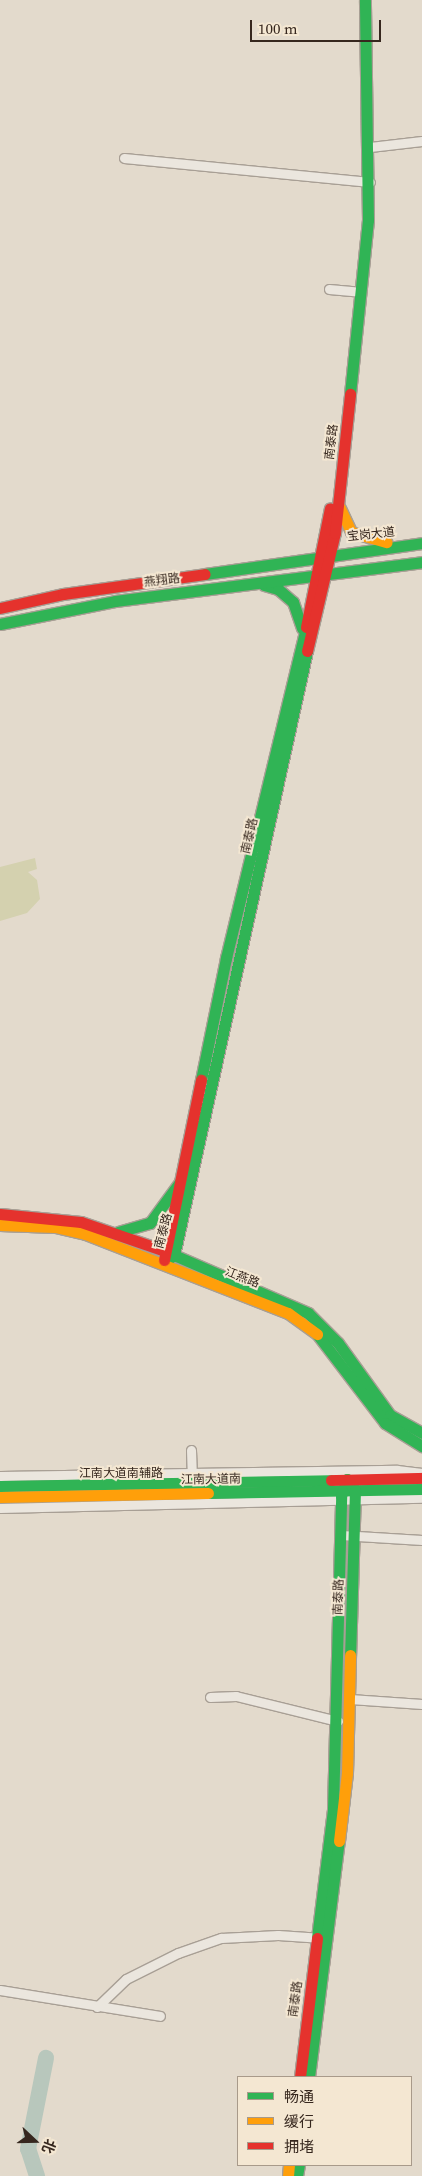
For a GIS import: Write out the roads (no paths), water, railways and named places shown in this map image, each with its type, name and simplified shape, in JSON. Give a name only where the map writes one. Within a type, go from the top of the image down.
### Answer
[{"type":"main road","name":"南泰路","points":[[168,1256],[339,502],[357,342],[366,182],[358,0]]},
{"type":"main road","name":"南泰路","points":[[328,554],[370,147],[365,0]]},
{"type":"main road","points":[[339,502],[351,532],[405,545]]},
{"type":"main road","name":"宝岗大道","points":[[328,554],[422,543]]},
{"type":"main road","points":[[370,548],[364,560],[370,568]]},
{"type":"main road","name":"燕翔路","points":[[0,608],[63,594],[328,554]]},
{"type":"main road","points":[[323,574],[422,562]]},
{"type":"main road","name":"南泰路","points":[[168,1256],[180,1182],[228,952],[303,632],[323,574]]},
{"type":"main road","name":"燕翔路","points":[[0,624],[78,606],[323,574]]},
{"type":"main road","points":[[254,584],[278,589],[286,595],[297,609],[303,632]]},
{"type":"main road","points":[[116,1232],[150,1223],[180,1182]]},
{"type":"main road","name":"江燕路","points":[[0,1214],[66,1218],[116,1232],[305,1323],[335,1355],[385,1423],[422,1446]]},
{"type":"main road","name":"江燕路","points":[[0,1225],[68,1229],[168,1256],[283,1299],[308,1313],[338,1343],[390,1415],[422,1433]]},
{"type":"main road","name":"江南大道南","points":[[0,1497],[23,1491],[192,1478],[222,1493],[347,1480],[422,1478]]},
{"type":"main road","name":"南泰路","points":[[309,2076],[323,1938],[338,1721],[342,1496],[347,1480]]},
{"type":"main road","points":[[347,1480],[354,1495]]},
{"type":"main road","name":"江南大道南","points":[[0,1486],[23,1491],[342,1496],[422,1489]]},
{"type":"main road","name":"南泰路","points":[[300,2076],[344,1806],[350,1699],[354,1495]]},
{"type":"street","points":[[370,147],[422,141]]},
{"type":"street","points":[[124,158],[366,182]]},
{"type":"street","points":[[329,289],[354,291]]},
{"type":"street","points":[[276,563],[279,580]]},
{"type":"street","points":[[191,1450],[192,1478],[397,1470],[422,1473]]},
{"type":"street","points":[[0,1476],[23,1491],[0,1508]]},
{"type":"street","points":[[354,1495],[422,1498]]},
{"type":"street","points":[[341,1536],[422,1540]]},
{"type":"street","points":[[210,1697],[236,1696],[338,1721]]},
{"type":"street","points":[[350,1699],[422,1704]]},
{"type":"street","points":[[98,2007],[126,1979],[178,1953],[221,1938],[278,1935],[323,1938]]},
{"type":"street","points":[[0,1990],[160,2016]]},
{"type":"waterway","points":[[37,2176],[28,2149],[46,2058]]}]
